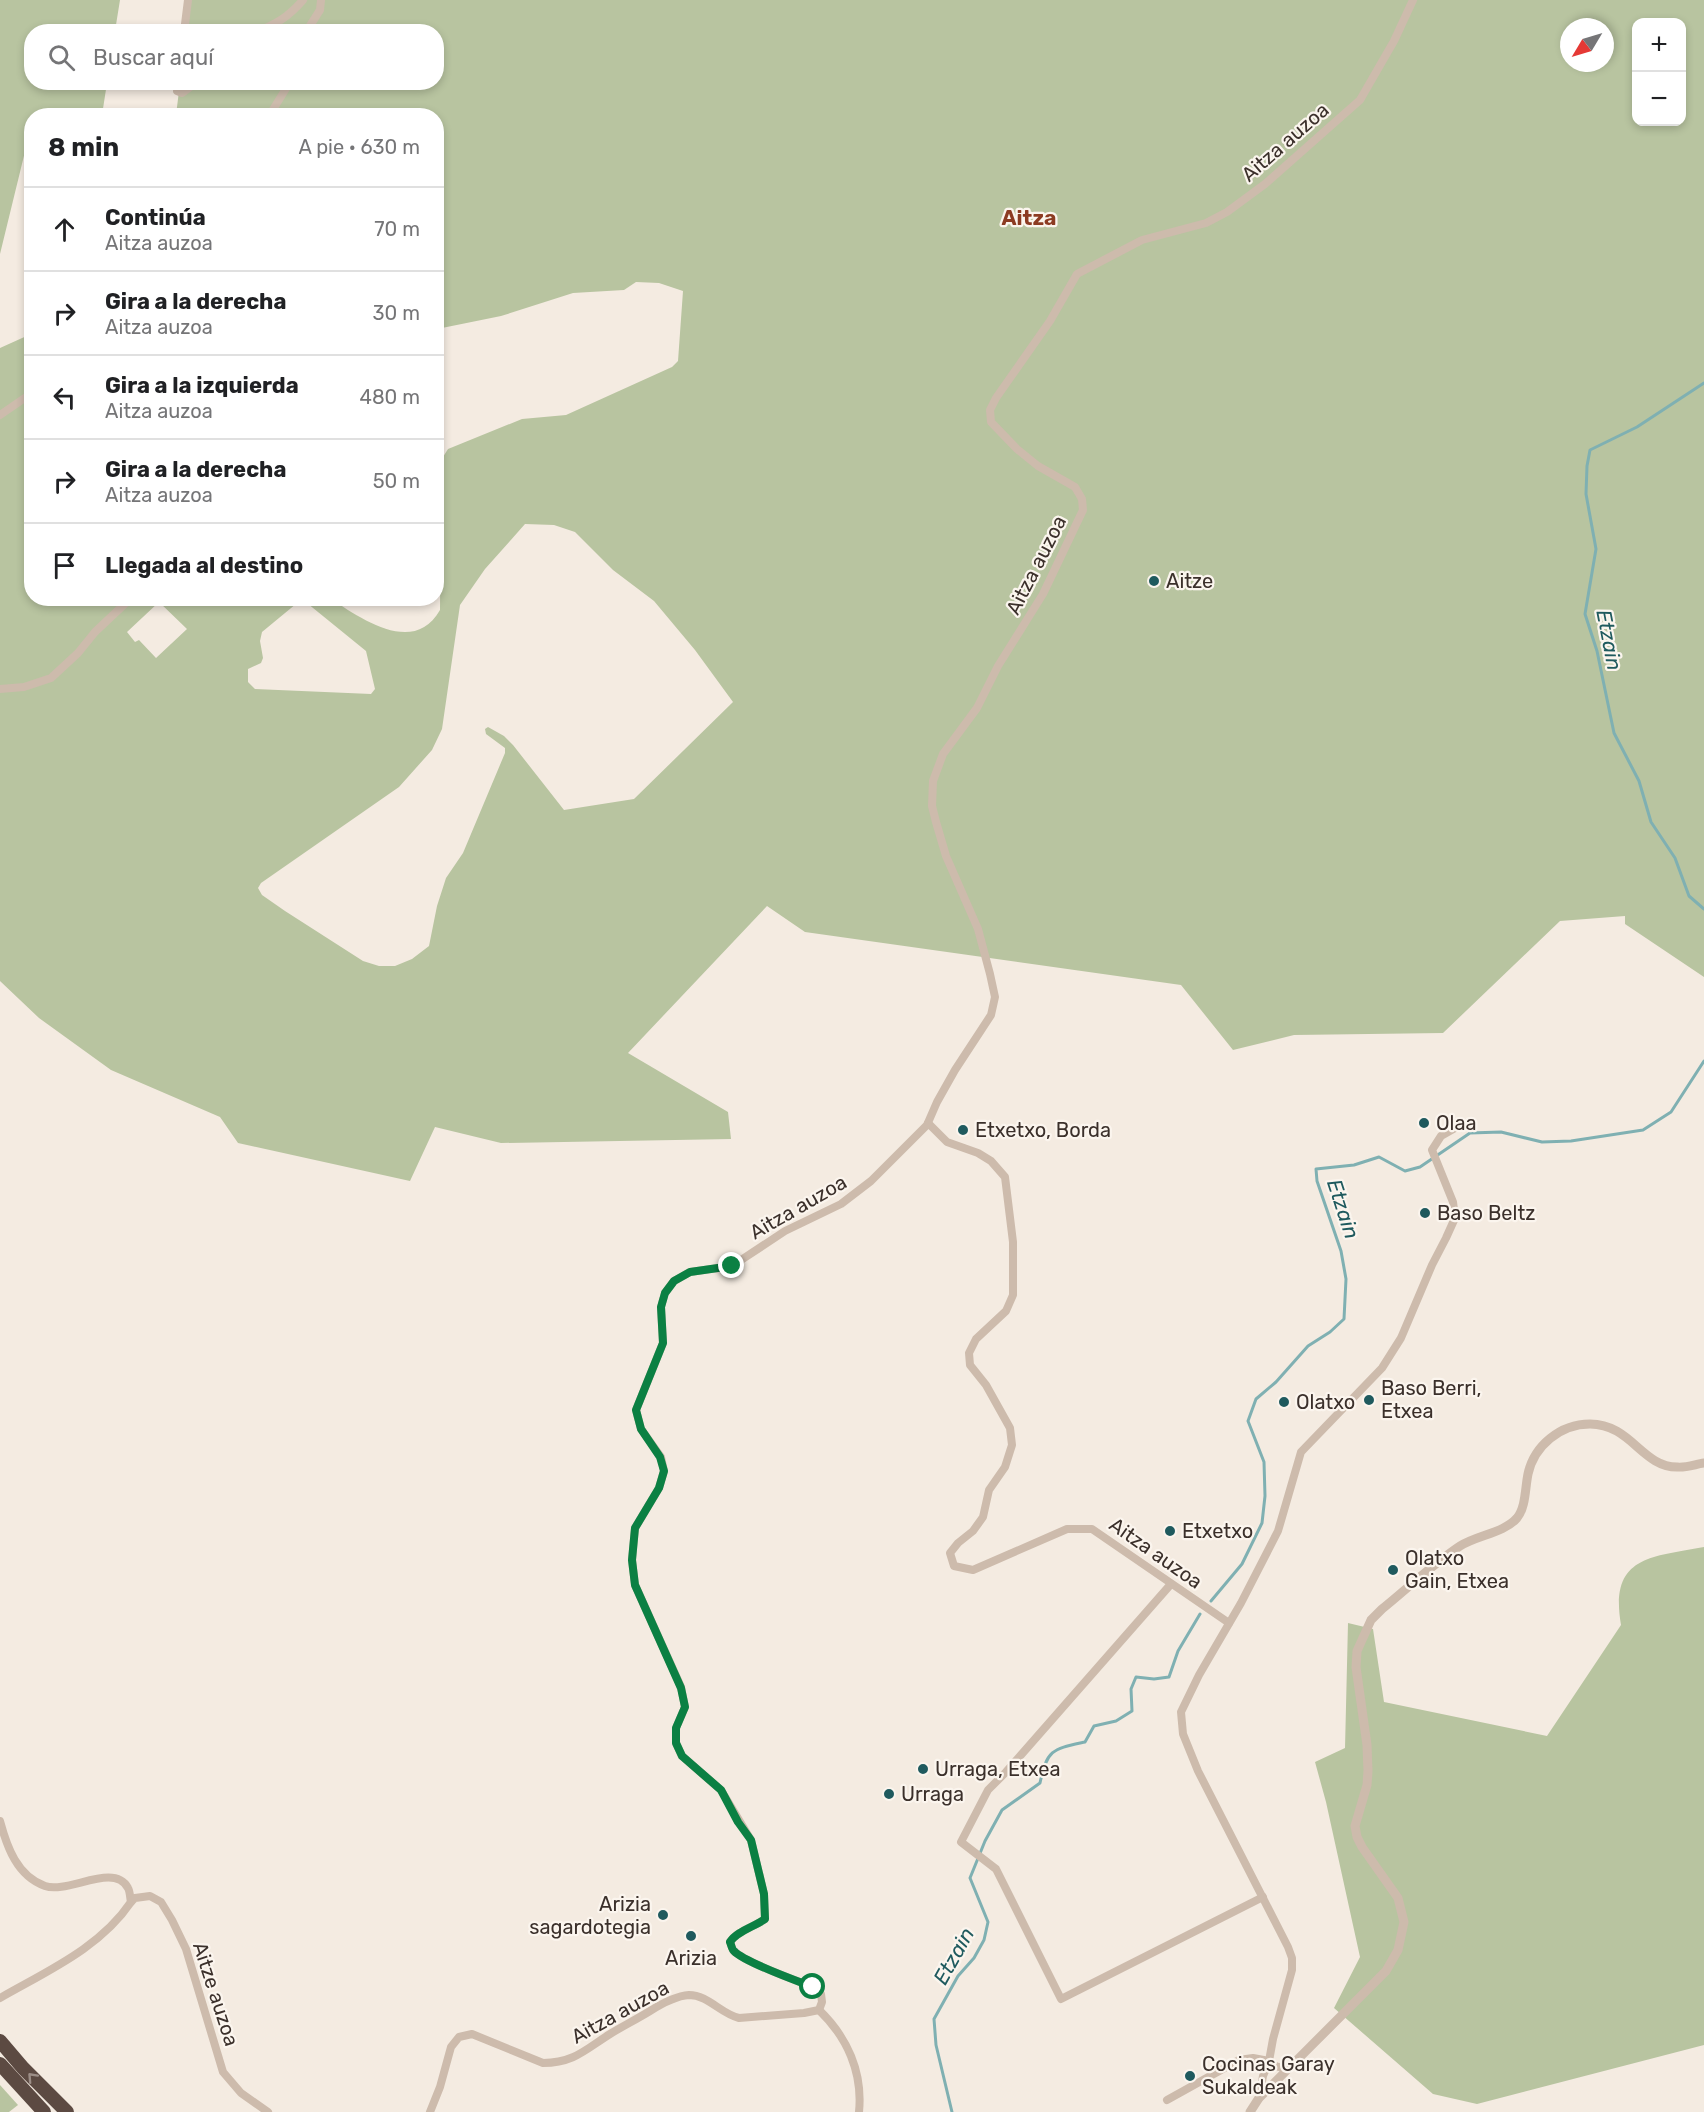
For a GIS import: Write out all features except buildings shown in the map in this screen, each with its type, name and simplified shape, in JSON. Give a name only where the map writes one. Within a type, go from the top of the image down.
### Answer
[{"type":"highway","points":[[0,2041],[23,2068],[67,2112]]},
{"type":"highway","points":[[0,2064],[44,2112]]},
{"type":"street","points":[[185,24],[188,0]]},
{"type":"street","points":[[276,24],[303,0]]},
{"type":"street","points":[[311,24],[320,10],[321,0]]},
{"type":"street","name":"Aitza auzoa","points":[[430,2112],[440,2087],[451,2047],[459,2037],[464,2035],[472,2034],[543,2063],[554,2063],[587,2052],[608,2036],[677,1997],[698,1997],[729,2016],[739,2018],[819,2010],[822,2002],[821,1994],[813,1987],[754,1962],[734,1951],[731,1946],[732,1938],[755,1927],[765,1919],[764,1894],[751,1840],[738,1822],[721,1790],[682,1756],[676,1743],[676,1728],[685,1707],[681,1688],[635,1585],[632,1560],[635,1528],[659,1488],[664,1471],[660,1457],[641,1429],[636,1410],[663,1343],[661,1307],[665,1293],[674,1281],[690,1272],[732,1266],[785,1231],[842,1204],[871,1181],[928,1123],[937,1102],[991,1014],[995,997],[978,929],[946,856],[936,822],[932,806],[933,781],[943,754],[977,708],[998,666],[1043,594],[1083,510],[1082,499],[1075,487],[1038,466],[1017,450],[991,422],[990,410],[1050,321],[1077,274],[1142,240],[1206,223],[1227,212],[1265,184],[1360,100],[1394,41],[1413,0]]},
{"type":"street","points":[[274,108],[285,90]]},
{"type":"street","points":[[0,415],[24,398]]},
{"type":"street","points":[[0,688],[24,687],[51,678],[73,659],[95,632],[123,606]]},
{"type":"street","name":"Aitza auzoa","points":[[928,1123],[946,1142],[978,1153],[991,1161],[1005,1178],[1013,1242],[1013,1295],[1006,1311],[976,1339],[969,1353],[970,1365],[986,1385],[1010,1428],[1012,1445],[1005,1467],[989,1490],[983,1517],[974,1531],[958,1543],[950,1553],[954,1566],[973,1570],[1067,1529],[1092,1529],[1229,1623]]},
{"type":"street","points":[[1259,2098],[1292,1970],[1292,1958],[1198,1771],[1183,1734],[1181,1712],[1278,1531],[1301,1452],[1382,1368],[1401,1338],[1455,1218],[1453,1202],[1432,1151],[1441,1136],[1455,1128]]},
{"type":"street","points":[[1250,2112],[1259,2098],[1386,1971],[1398,1950],[1404,1922],[1398,1898],[1362,1846],[1355,1826],[1367,1785],[1368,1771],[1367,1745],[1356,1667],[1357,1651],[1371,1620],[1460,1546],[1508,1525],[1517,1518],[1522,1508],[1528,1472],[1535,1454],[1545,1442],[1559,1432],[1573,1426],[1589,1424],[1609,1426],[1625,1435],[1650,1457],[1664,1465],[1677,1467],[1704,1463]]},
{"type":"street","points":[[1171,1584],[988,1790],[961,1842],[996,1869],[1061,2000],[1263,1897]]},
{"type":"street","points":[[0,1821],[11,1855],[26,1874],[37,1882],[46,1887],[62,1888],[101,1878],[112,1878],[121,1881],[128,1888],[131,1902],[116,1921],[92,1944],[0,1998]]},
{"type":"street","name":"Aitze auzoa","points":[[131,1902],[135,1898],[150,1896],[161,1902],[186,1949],[223,2072],[241,2093],[268,2112]]},
{"type":"street","points":[[819,2010],[844,2041],[853,2059],[858,2079],[859,2112]]},
{"type":"street","points":[[1167,2100],[1239,2060],[1253,2058],[1269,2061],[1277,2068],[1291,2067]]},
{"type":"green space","points":[[0,0],[120,0],[116,24],[24,24],[24,90],[106,90],[103,108],[24,108],[24,156],[0,254]]},
{"type":"green space","points":[[190,0],[1704,0],[1704,977],[1625,924],[1625,916],[1560,921],[1443,1033],[1294,1035],[1233,1050],[1181,985],[805,932],[767,906],[628,1053],[728,1112],[731,1139],[501,1143],[435,1127],[410,1181],[238,1143],[220,1117],[111,1070],[39,1018],[0,981],[0,348],[24,337],[24,606],[155,606],[127,632],[135,642],[139,640],[156,658],[187,629],[163,606],[294,606],[262,632],[260,641],[263,658],[261,663],[248,669],[248,682],[255,689],[371,694],[375,689],[366,651],[311,606],[342,606],[372,623],[402,632],[416,630],[429,624],[440,610],[440,606],[444,606],[444,455],[448,449],[522,419],[566,415],[672,367],[678,361],[683,291],[659,283],[636,282],[624,290],[573,293],[501,316],[444,328],[444,108],[177,108],[179,90],[444,90],[444,24],[187,24]],"holes":[[[525,524],[554,525],[575,532],[613,570],[654,601],[695,650],[733,702],[634,799],[564,810],[513,745],[504,736],[488,727],[485,729],[486,734],[505,748],[505,753],[463,853],[446,878],[437,906],[429,946],[412,959],[395,966],[379,966],[363,961],[285,911],[262,895],[258,888],[261,883],[399,787],[432,750],[442,729],[460,605],[485,569]]]},
{"type":"green space","points":[[1704,1547],[1704,2045],[1477,2104],[1433,2094],[1334,2008],[1360,1957],[1315,1762],[1345,1748],[1348,1623],[1373,1629],[1384,1702],[1547,1736],[1621,1625],[1619,1602],[1621,1585],[1628,1573],[1638,1564],[1651,1558]]},
{"type":"green space","points":[[0,2085],[18,2105],[9,2112],[0,2112]]},
{"type":"waterway","name":"Etzain","points":[[1704,383],[1637,427],[1590,450],[1586,494],[1596,549],[1585,614],[1597,651],[1614,733],[1639,781],[1651,822],[1675,858],[1689,896],[1704,909]]},
{"type":"waterway","name":"Etzain","points":[[1211,1601],[1242,1564],[1262,1523],[1265,1496],[1264,1462],[1248,1421],[1256,1399],[1276,1382],[1308,1346],[1330,1332],[1344,1319],[1346,1279],[1341,1251],[1317,1181],[1316,1169],[1354,1165],[1379,1157],[1405,1171],[1420,1167],[1470,1133],[1501,1132],[1542,1142],[1571,1141],[1643,1130],[1671,1112],[1704,1061]]},
{"type":"waterway","name":"Etzain","points":[[952,2112],[936,2045],[934,2019],[958,1976],[974,1958],[984,1940],[988,1922],[970,1878],[985,1841],[1002,1810],[1040,1783],[1045,1763],[1053,1752],[1085,1742],[1094,1726],[1116,1721],[1132,1711],[1131,1689],[1136,1677],[1154,1679],[1169,1677],[1178,1651],[1200,1614]]},
{"type":"place","name":"Aitze","points":[[1154,581]]},
{"type":"place","name":"Olaa","points":[[1424,1123]]},
{"type":"place","name":"Etxetxo, Borda","points":[[963,1130]]},
{"type":"place","name":"Baso Beltz","points":[[1425,1213]]},
{"type":"place","name":"Baso Berri, Etxea","points":[[1369,1400]]},
{"type":"place","name":"Olatxo","points":[[1284,1402]]},
{"type":"place","name":"Etxetxo","points":[[1170,1531]]},
{"type":"place","name":"Olatxo Gain, Etxea","points":[[1393,1570]]},
{"type":"place","name":"Urraga, Etxea","points":[[923,1769]]},
{"type":"place","name":"Urraga","points":[[889,1794]]},
{"type":"place","name":"Arizia sagardotegia","points":[[663,1915]]},
{"type":"place","name":"Arizia","points":[[691,1936]]},
{"type":"place","name":"Cocinas Garay Sukaldeak","points":[[1190,2076]]},
{"type":"district","name":"Aitza","points":[[1029,218]]},
{"type":"route","points":[[732,1266],[690,1272],[674,1281],[665,1293],[661,1307],[663,1343],[636,1410],[641,1429],[660,1457],[664,1471],[659,1488],[635,1528],[632,1560],[635,1585],[681,1688],[685,1707],[676,1728],[676,1743],[682,1756],[721,1790],[738,1822],[751,1840],[766,1905],[765,1919],[755,1927],[732,1938],[731,1946],[734,1951],[754,1962],[813,1987]]}]
